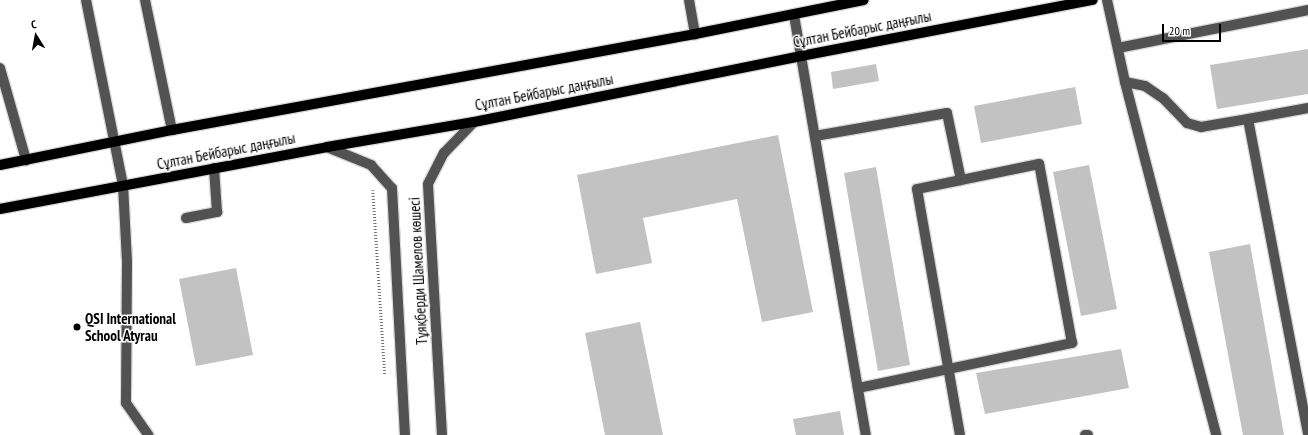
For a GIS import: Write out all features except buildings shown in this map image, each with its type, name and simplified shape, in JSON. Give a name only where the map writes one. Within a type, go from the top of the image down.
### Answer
[{"type":"main road","name":"Сұлтан Бейбарыс даңғылы","points":[[0,165],[172,130],[695,34],[794,15],[846,2],[864,0]]},
{"type":"main road","name":"Сұлтан Бейбарыс даңғылы","points":[[0,209],[327,147],[474,122],[802,56],[1093,0]]},
{"type":"street","points":[[86,0],[123,185],[127,261],[126,403],[148,435]]},
{"type":"street","points":[[145,0],[172,130]]},
{"type":"street","points":[[689,0],[695,34]]},
{"type":"street","points":[[1107,0],[1125,82],[1216,435]]},
{"type":"street","points":[[1118,48],[1308,10]]},
{"type":"street","points":[[794,15],[866,435]]},
{"type":"street","points":[[0,68],[26,160]]},
{"type":"street","points":[[1125,82],[1145,86],[1164,98],[1187,123],[1201,127],[1308,108]]},
{"type":"street","points":[[815,136],[947,113],[961,180]]},
{"type":"street","points":[[1248,119],[1308,433]]},
{"type":"street","name":"Тұяқберди Шамелов көшесі","points":[[442,435],[428,184],[444,153],[474,122]]},
{"type":"street","name":"Тұяқберди Шамелов көшесі","points":[[327,147],[371,166],[392,188],[406,435]]},
{"type":"street","points":[[858,388],[949,369],[1072,343],[1039,164],[917,189],[949,369],[960,435]]},
{"type":"street","points":[[186,218],[217,212],[214,168]]},
{"type":"path","points":[[385,380],[373,190],[392,188]]},
{"type":"place","name":"QSI International School Atyrau","points":[[77,327]]}]
